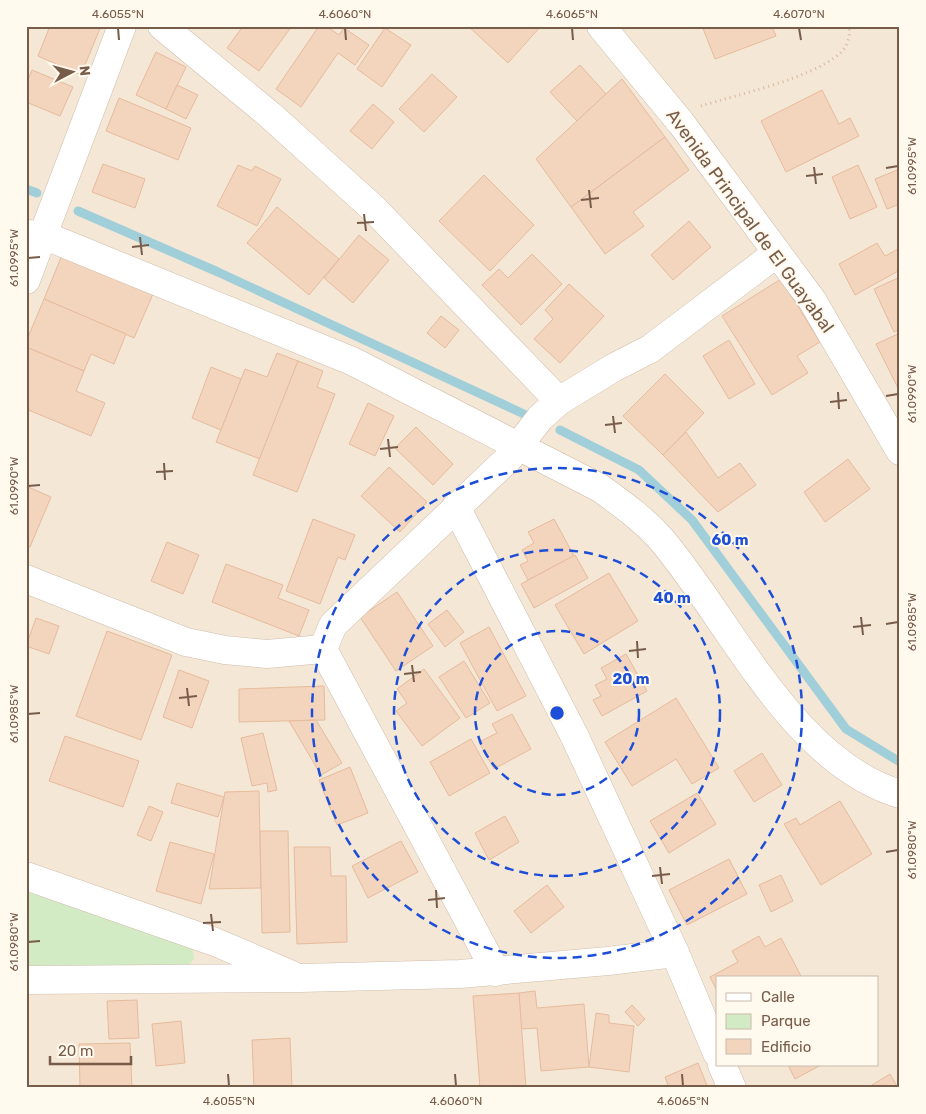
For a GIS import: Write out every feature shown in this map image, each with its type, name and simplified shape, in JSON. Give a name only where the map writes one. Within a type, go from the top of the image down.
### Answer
[{"type":"street","points":[[26,280],[35,235],[122,26]]},
{"type":"street","points":[[162,26],[184,42],[270,115],[374,209],[559,401]]},
{"type":"street","name":"Avenida Principal de El Guayabal","points":[[601,26],[674,114],[812,300],[900,451]]},
{"type":"street","points":[[35,235],[352,361],[600,488],[632,511],[660,539],[786,710],[818,746],[848,770],[880,788],[900,794]]},
{"type":"street","points":[[323,649],[333,625],[509,458],[540,418],[559,401],[613,368],[650,350],[778,253]]},
{"type":"street","points":[[456,507],[574,735],[675,953],[716,1051]]},
{"type":"street","points":[[26,579],[186,642],[224,650],[267,654],[323,649]]},
{"type":"street","points":[[323,649],[496,972]]},
{"type":"street","points":[[26,876],[215,942],[300,978]]},
{"type":"street","points":[[26,980],[300,978],[496,972],[675,953]]},
{"type":"street","points":[[722,1066],[732,1088]]},
{"type":"path","points":[[674,114],[800,75],[829,61],[840,54],[848,42],[849,26]]},
{"type":"shaded area","points":[[26,26],[900,26],[900,1088],[26,1088]]},
{"type":"green space","points":[[26,891],[177,940],[193,950],[194,959],[187,967],[26,971]]},
{"type":"building","points":[[50,26],[101,26],[81,75],[38,56]]},
{"type":"building","points":[[243,26],[292,26],[259,71],[227,48]]},
{"type":"building","points":[[319,26],[326,26],[339,35],[344,28],[369,45],[355,65],[338,53],[301,107],[276,89]]},
{"type":"building","points":[[468,26],[541,26],[508,63]]},
{"type":"building","points":[[702,26],[772,26],[776,36],[715,59]]},
{"type":"building","points":[[385,28],[411,45],[382,87],[357,69]]},
{"type":"building","points":[[156,52],[186,67],[166,109],[136,95]]},
{"type":"building","points":[[580,65],[606,94],[577,121],[550,92]]},
{"type":"building","points":[[32,70],[73,87],[60,116],[26,102],[26,84]]},
{"type":"building","points":[[432,74],[457,97],[424,132],[399,109]]},
{"type":"building","points":[[622,79],[665,137],[571,207],[536,159]]},
{"type":"building","points":[[177,85],[198,95],[186,119],[166,109]]},
{"type":"building","points":[[822,90],[839,124],[850,118],[859,136],[786,172],[761,121]]},
{"type":"building","points":[[119,98],[191,128],[178,160],[106,131]]},
{"type":"building","points":[[373,104],[394,122],[372,149],[350,131]]},
{"type":"building","points":[[665,137],[689,170],[633,212],[644,226],[605,254],[571,207]]},
{"type":"building","points":[[103,164],[145,179],[135,208],[92,192]]},
{"type":"building","points":[[238,165],[252,171],[255,166],[281,179],[257,226],[217,206]]},
{"type":"building","points":[[858,165],[877,207],[850,219],[832,177]]},
{"type":"building","points":[[900,169],[900,204],[887,209],[875,179]]},
{"type":"building","points":[[484,175],[534,225],[490,271],[439,221]]},
{"type":"building","points":[[277,207],[339,259],[309,295],[247,243]]},
{"type":"building","points":[[689,221],[711,247],[673,280],[651,255]]},
{"type":"building","points":[[359,235],[389,260],[353,303],[324,278]]},
{"type":"building","points":[[877,243],[885,256],[900,248],[900,270],[855,295],[839,264]]},
{"type":"building","points":[[532,254],[562,284],[521,325],[482,285],[499,269],[508,278]]},
{"type":"building","points":[[62,255],[153,294],[134,338],[44,299]]},
{"type":"building","points":[[900,277],[900,329],[894,332],[874,289]]},
{"type":"building","points":[[781,279],[820,342],[797,356],[808,373],[772,395],[722,316]]},
{"type":"building","points":[[569,284],[604,316],[560,363],[534,339],[553,319],[545,310]]},
{"type":"building","points":[[44,299],[126,334],[114,364],[91,354],[84,371],[26,347],[26,342]]},
{"type":"building","points":[[441,316],[459,330],[445,348],[427,333]]},
{"type":"building","points":[[900,333],[900,392],[876,344]]},
{"type":"building","points":[[729,340],[755,384],[729,399],[703,356]]},
{"type":"building","points":[[26,347],[84,371],[76,391],[105,403],[91,436],[26,409]]},
{"type":"building","points":[[277,353],[298,361],[260,459],[216,442],[245,369],[267,377]]},
{"type":"building","points":[[298,361],[323,371],[317,387],[335,394],[297,492],[253,475]]},
{"type":"building","points":[[211,367],[241,379],[221,430],[192,418]]},
{"type":"building","points":[[665,374],[704,413],[663,455],[623,416]]},
{"type":"building","points":[[368,403],[394,416],[375,456],[349,444]]},
{"type":"building","points":[[416,427],[453,464],[433,485],[395,448]]},
{"type":"building","points":[[686,432],[718,478],[740,463],[756,485],[718,512],[663,455]]},
{"type":"building","points":[[848,459],[870,489],[825,522],[804,492]]},
{"type":"building","points":[[389,467],[427,502],[400,532],[361,496]]},
{"type":"building","points":[[26,486],[51,497],[30,547],[26,546]]},
{"type":"building","points":[[313,519],[355,535],[345,560],[338,557],[320,604],[286,591]]},
{"type":"building","points":[[554,519],[574,556],[528,580],[520,565],[528,561],[522,550],[534,543],[528,532]]},
{"type":"building","points":[[167,542],[199,555],[183,594],[151,581]]},
{"type":"building","points":[[575,555],[588,578],[534,608],[521,584]]},
{"type":"building","points":[[226,564],[283,585],[278,598],[309,610],[299,636],[212,602]]},
{"type":"building","points":[[609,573],[638,621],[584,654],[555,605]]},
{"type":"building","points":[[397,592],[433,646],[396,671],[360,617]]},
{"type":"building","points":[[447,610],[464,632],[445,647],[428,624]]},
{"type":"building","points":[[36,618],[59,626],[49,654],[26,646]]},
{"type":"building","points":[[489,627],[526,696],[497,711],[460,643]]},
{"type":"building","points":[[107,631],[172,655],[141,740],[76,716]]},
{"type":"building","points":[[626,654],[647,691],[602,716],[593,700],[601,696],[595,685],[607,679],[601,668]]},
{"type":"building","points":[[464,661],[490,703],[466,718],[439,677]]},
{"type":"building","points":[[424,669],[460,718],[422,746],[396,711],[407,703],[397,689]]},
{"type":"building","points":[[179,670],[209,681],[192,728],[163,717]]},
{"type":"building","points":[[324,686],[325,720],[239,722],[239,689]]},
{"type":"building","points":[[676,698],[719,768],[692,784],[676,759],[632,786],[605,742]]},
{"type":"building","points":[[512,714],[531,749],[494,769],[479,742],[497,733],[492,724]]},
{"type":"building","points":[[316,720],[342,763],[321,775],[289,721]]},
{"type":"building","points":[[263,733],[277,790],[268,792],[267,783],[252,786],[241,738]]},
{"type":"building","points":[[65,736],[139,761],[123,807],[49,781]]},
{"type":"building","points":[[471,739],[490,773],[449,796],[430,762]]},
{"type":"building","points":[[762,753],[782,785],[754,802],[734,771]]},
{"type":"building","points":[[350,767],[368,813],[337,825],[319,780]]},
{"type":"building","points":[[177,783],[224,797],[218,817],[171,803]]},
{"type":"building","points":[[259,791],[261,888],[209,889],[225,792]]},
{"type":"building","points":[[697,793],[716,824],[669,853],[650,821]]},
{"type":"building","points":[[840,801],[872,854],[821,885],[784,824],[796,818],[800,825]]},
{"type":"building","points":[[149,806],[163,812],[151,841],[137,835]]},
{"type":"building","points":[[505,816],[519,842],[489,860],[475,833]]},
{"type":"building","points":[[260,831],[288,831],[290,932],[262,933]]},
{"type":"building","points":[[401,841],[418,872],[368,898],[352,866]]},
{"type":"building","points":[[170,842],[214,854],[201,904],[156,891]]},
{"type":"building","points":[[294,847],[330,847],[331,876],[346,876],[347,942],[297,944]]},
{"type":"building","points":[[729,859],[747,894],[687,925],[669,890]]},
{"type":"building","points":[[781,875],[793,901],[771,912],[759,885]]},
{"type":"building","points":[[547,885],[564,907],[531,933],[514,911]]},
{"type":"building","points":[[759,936],[765,947],[781,938],[801,976],[716,976],[716,989],[710,977],[738,962],[732,951]]},
{"type":"building","points":[[535,991],[537,1008],[584,1004],[589,1067],[541,1071],[537,1028],[521,1029],[519,993]]},
{"type":"building","points":[[519,993],[526,1088],[480,1088],[473,996]]},
{"type":"building","points":[[137,1000],[139,1038],[109,1039],[107,1001]]},
{"type":"building","points":[[632,1005],[645,1019],[638,1026],[625,1012]]},
{"type":"building","points":[[596,1013],[609,1015],[609,1023],[634,1026],[629,1072],[589,1067]]},
{"type":"building","points":[[181,1021],[185,1063],[156,1066],[152,1024]]},
{"type":"building","points":[[290,1038],[292,1088],[254,1088],[252,1040]]},
{"type":"building","points":[[130,1043],[132,1088],[80,1088],[79,1044]]},
{"type":"building","points":[[698,1063],[708,1088],[669,1088],[665,1077]]},
{"type":"building","points":[[788,1066],[819,1066],[795,1079]]},
{"type":"building","points":[[890,1074],[898,1088],[867,1088]]},
{"type":"waterway","points":[[26,189],[37,193]]},
{"type":"waterway","points":[[78,211],[218,272],[526,415]]},
{"type":"waterway","points":[[560,430],[639,470],[692,520],[846,729],[900,762]]}]
